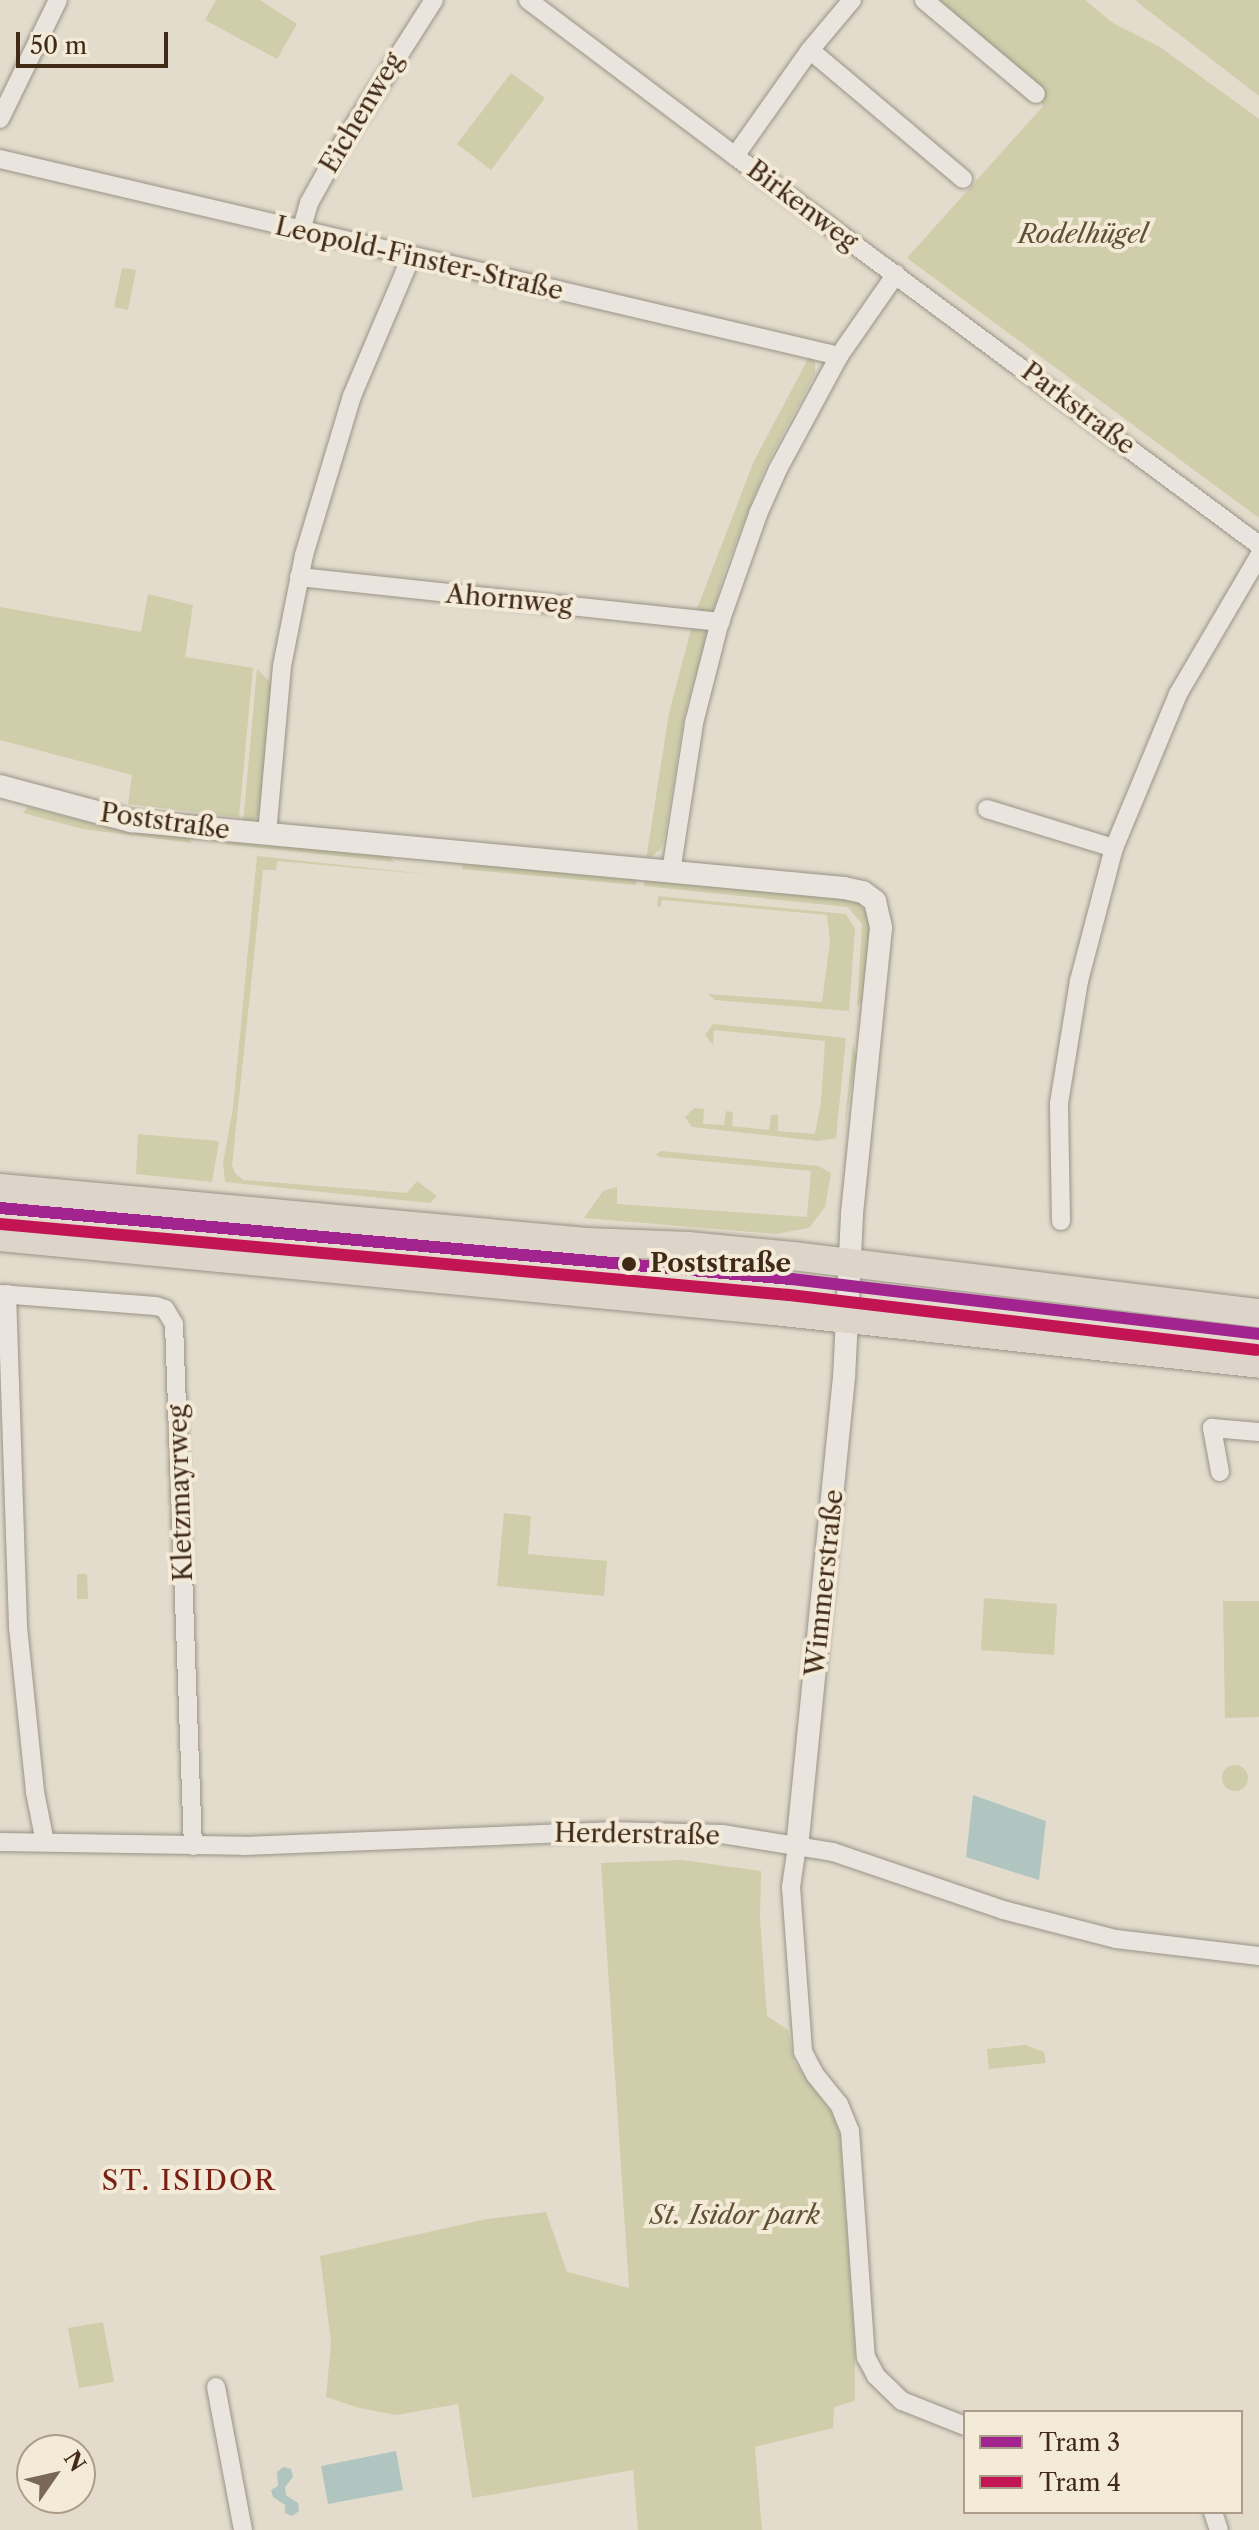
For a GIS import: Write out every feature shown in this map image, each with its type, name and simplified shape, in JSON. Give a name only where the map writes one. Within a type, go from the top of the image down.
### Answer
[{"type":"main road","points":[[0,1188],[850,1262],[1259,1313]]},
{"type":"main road","points":[[0,1237],[847,1319],[1259,1364]]},
{"type":"street","points":[[0,119],[58,0]]},
{"type":"street","name":"Eichenweg","points":[[301,231],[309,203],[339,149],[434,0]]},
{"type":"street","points":[[528,0],[735,156]]},
{"type":"street","name":"Birkenweg","points":[[852,0],[810,50],[735,156],[896,274]]},
{"type":"street","points":[[924,0],[1036,94]]},
{"type":"street","points":[[810,50],[963,179]]},
{"type":"street","name":"Leopold-Finster-Straße","points":[[0,159],[839,356]]},
{"type":"street","points":[[267,834],[282,666],[299,577],[327,472],[352,396],[411,257]]},
{"type":"street","points":[[671,872],[694,723],[721,622],[778,469],[839,356],[896,274]]},
{"type":"street","name":"Parkstraße","points":[[896,274],[1259,545]]},
{"type":"street","points":[[1061,1221],[1059,1103],[1079,981],[1114,848],[1171,708],[1215,626],[1259,556]]},
{"type":"street","name":"Ahornweg","points":[[299,577],[721,622]]},
{"type":"street","name":"Poststraße","points":[[0,786],[108,816],[863,892],[875,901],[881,928],[850,1262]]},
{"type":"street","points":[[987,809],[1114,848]]},
{"type":"street","name":"Wimmerstraße","points":[[797,1846],[831,1526],[850,1262]]},
{"type":"street","points":[[4,1294],[9,1627],[45,1842]]},
{"type":"street","name":"Kletzmayrweg","points":[[4,1294],[156,1306],[165,1309],[174,1324],[193,1846]]},
{"type":"street","points":[[1220,1472],[1212,1428],[1259,1432]]},
{"type":"street","name":"Herderstraße","points":[[0,1842],[193,1846],[610,1831],[694,1832],[833,1852],[1059,1926],[1164,1947],[1259,1956]]},
{"type":"street","points":[[797,1846],[791,1887],[803,2052],[816,2076],[839,2104],[850,2131],[866,2357],[876,2376],[902,2401],[963,2425]]},
{"type":"street","points":[[216,2387],[243,2530]]},
{"type":"green space","points":[[216,0],[260,0],[297,24],[277,59],[205,20]]},
{"type":"green space","name":"Rodelhügel","points":[[932,0],[1085,0],[1113,23],[1160,47],[1259,119],[1259,518],[907,258],[1043,106],[1040,96]]},
{"type":"green space","points":[[1136,0],[1259,0],[1259,96],[1141,5]]},
{"type":"green space","points":[[511,73],[545,98],[491,170],[457,144]]},
{"type":"green space","points":[[122,268],[136,270],[128,310],[114,307]]},
{"type":"green space","points":[[809,357],[815,362],[815,374],[765,468],[723,576],[684,717],[664,840],[660,850],[646,860],[669,713],[695,614],[754,461]]},
{"type":"green space","points":[[148,594],[193,605],[185,657],[253,668],[239,817],[128,804],[132,775],[0,740],[0,607],[141,632]]},
{"type":"green space","points":[[257,669],[272,684],[260,813],[254,820],[243,823]]},
{"type":"green space","points":[[28,807],[107,827],[189,838],[192,843],[83,829],[23,813]]},
{"type":"green space","points":[[224,844],[388,855],[394,862]]},
{"type":"green space","points":[[257,856],[435,875],[277,861],[276,870],[263,870],[232,1165],[235,1173],[243,1180],[407,1193],[417,1181],[437,1196],[430,1203],[225,1182],[223,1163],[233,1108]]},
{"type":"green space","points":[[464,863],[636,878],[636,885],[461,869]]},
{"type":"green space","points":[[645,879],[844,897],[858,902],[871,919],[872,928],[864,999],[857,1007],[862,924],[848,907],[644,886]]},
{"type":"green space","points":[[658,896],[846,914],[855,929],[849,1011],[715,1000],[708,994],[822,1002],[830,941],[827,915],[662,900],[661,907],[657,906]]},
{"type":"green space","points":[[713,1024],[846,1038],[836,1138],[818,1141],[692,1127],[685,1117],[694,1108],[704,1109],[703,1124],[724,1125],[726,1111],[733,1112],[732,1126],[769,1130],[771,1115],[778,1115],[778,1131],[815,1134],[821,1102],[825,1041],[714,1030],[713,1045],[705,1035]]},
{"type":"green space","points":[[853,1043],[856,1057],[844,1131]]},
{"type":"green space","points":[[138,1134],[219,1141],[212,1182],[136,1174]]},
{"type":"green space","points":[[660,1151],[818,1166],[831,1173],[825,1207],[809,1228],[776,1234],[584,1218],[603,1191],[617,1187],[617,1204],[807,1217],[811,1171],[660,1157],[656,1155]]},
{"type":"green space","points":[[504,1513],[531,1516],[528,1554],[607,1561],[604,1596],[497,1586]]},
{"type":"green space","points":[[77,1574],[87,1574],[88,1599],[77,1599]]},
{"type":"green space","points":[[984,1598],[1057,1604],[1054,1655],[981,1650]]},
{"type":"green space","points":[[1223,1601],[1259,1601],[1259,1717],[1225,1718]]},
{"type":"green space","points":[[1235,1765],[1244,1769],[1248,1778],[1244,1787],[1235,1791],[1226,1787],[1222,1778],[1226,1769]]},
{"type":"green space","name":"St. Isidor park","points":[[682,1860],[761,1871],[760,1919],[767,2016],[788,2030],[794,2062],[834,2116],[840,2136],[855,2345],[855,2401],[834,2407],[833,2428],[755,2447],[762,2530],[638,2530],[633,2470],[472,2498],[458,2404],[397,2415],[359,2408],[326,2397],[331,2342],[320,2256],[487,2219],[546,2212],[567,2272],[629,2288],[601,1863]]},
{"type":"green space","points":[[1025,2045],[1044,2052],[1046,2063],[989,2069],[987,2049]]},
{"type":"green space","points":[[103,2322],[114,2382],[79,2388],[68,2328]]},
{"type":"water","points":[[973,1795],[1046,1821],[1039,1880],[966,1857]]},
{"type":"water","points":[[396,2451],[403,2490],[328,2504],[321,2466]]},
{"type":"water","points":[[283,2467],[291,2469],[293,2477],[285,2487],[286,2495],[298,2503],[299,2511],[292,2516],[285,2513],[285,2505],[273,2497],[271,2490],[278,2486],[277,2472]]},
{"type":"tram line","name":"3","points":[[0,1208],[791,1279],[1259,1334]]},
{"type":"tram line","name":"4","points":[[0,1224],[789,1295],[1257,1350]]},
{"type":"place","name":"Poststraße","points":[[629,1264]]},
{"type":"district","name":"ST. ISIDOR","points":[[189,2180]]}]
